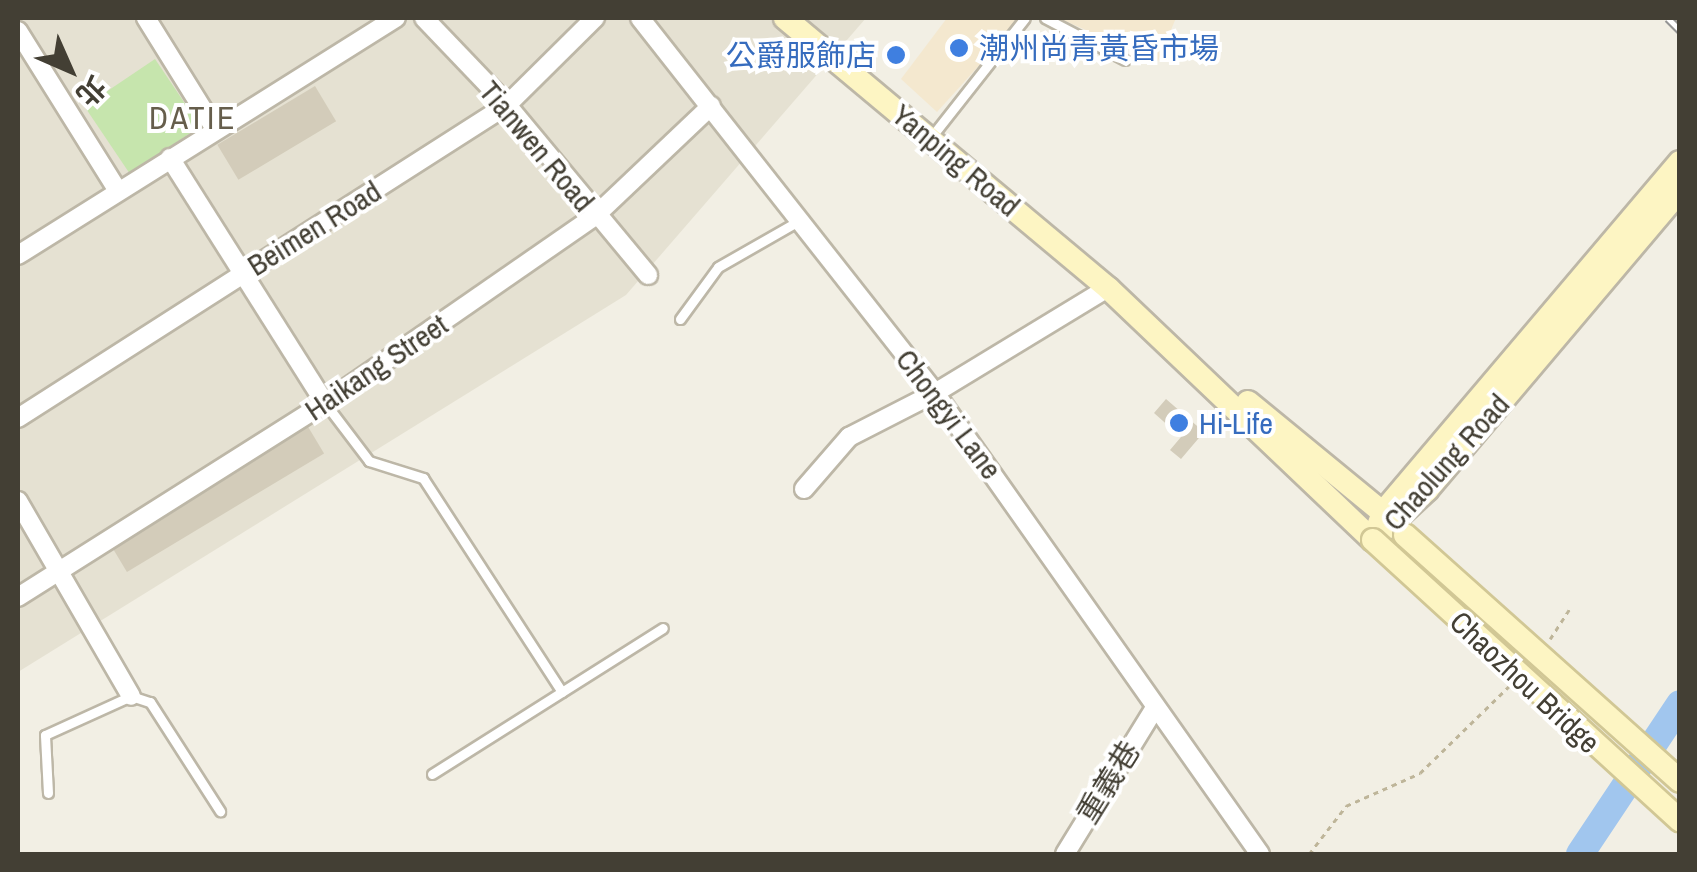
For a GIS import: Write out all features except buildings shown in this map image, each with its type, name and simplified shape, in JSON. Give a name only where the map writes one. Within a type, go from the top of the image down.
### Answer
[{"type":"street","points":[[146,18],[215,129]]},
{"type":"street","points":[[18,254],[396,18]]},
{"type":"street","name":"Tianwen Road","points":[[424,18],[507,105],[648,276]]},
{"type":"street","name":"Beimen Road","points":[[18,418],[507,105],[595,18]]},
{"type":"street","name":"Chongyi Lane","points":[[640,18],[935,393],[1078,589],[1153,711],[1240,822],[1260,854]]},
{"type":"street","name":"Yanping Road","points":[[785,18],[1395,524]]},
{"type":"street","points":[[18,31],[118,190]]},
{"type":"street","name":"Haikang Street","points":[[18,597],[325,402],[595,216],[711,106]]},
{"type":"street","points":[[170,158],[325,402]]},
{"type":"street","name":"Chaolung Road","points":[[1395,524],[1680,162]]},
{"type":"street","name":"Chaolung Road","points":[[1373,540],[1395,524],[1680,192]]},
{"type":"street","points":[[804,489],[848,437],[1117,296]]},
{"type":"street","name":"Yanping Road","points":[[1117,296],[1373,540]]},
{"type":"street","points":[[18,501],[132,696]]},
{"type":"street","name":"Chaozhou Bridge","points":[[1395,524],[1680,781]]},
{"type":"street","name":"Chaozhou Bridge","points":[[1373,540],[1680,820]]},
{"type":"street","name":"重義巷","points":[[1065,854],[1153,711]]},
{"type":"lane","points":[[930,138],[1025,18]]},
{"type":"lane","points":[[1045,18],[1125,60]]},
{"type":"lane","points":[[680,319],[718,267],[800,220]]},
{"type":"lane","points":[[325,402],[369,461],[423,478],[562,692]]},
{"type":"lane","points":[[432,774],[663,628]]},
{"type":"lane","points":[[48,793],[45,735],[132,696],[150,702],[220,811]]},
{"type":"path","points":[[1674,18],[1680,23]]},
{"type":"path","points":[[1538,652],[1569,610]]},
{"type":"path","points":[[1309,854],[1346,806],[1420,773],[1517,676]]},
{"type":"shaded area","points":[[18,18],[866,18],[626,295],[18,672]]},
{"type":"shaded area","name":"潮州尚青黃昏市場","points":[[947,18],[1022,18],[937,112],[901,79]]},
{"type":"shaded area","name":"潮州尚青黃昏市場","points":[[1058,18],[1176,18],[1158,61]]},
{"type":"green space","points":[[155,59],[200,126],[130,174],[85,107]]},
{"type":"waterway","points":[[1580,854],[1680,704]]},
{"type":"railway","points":[[1668,18],[1680,30]]},
{"type":"place","name":"潮州尚青黃昏市場","points":[[959,48]]},
{"type":"place","name":"公爵服飾店","points":[[896,55]]},
{"type":"place","name":"Hi-Life","points":[[1179,423]]},
{"type":"district","name":"DATIE","points":[[193,118]]}]
